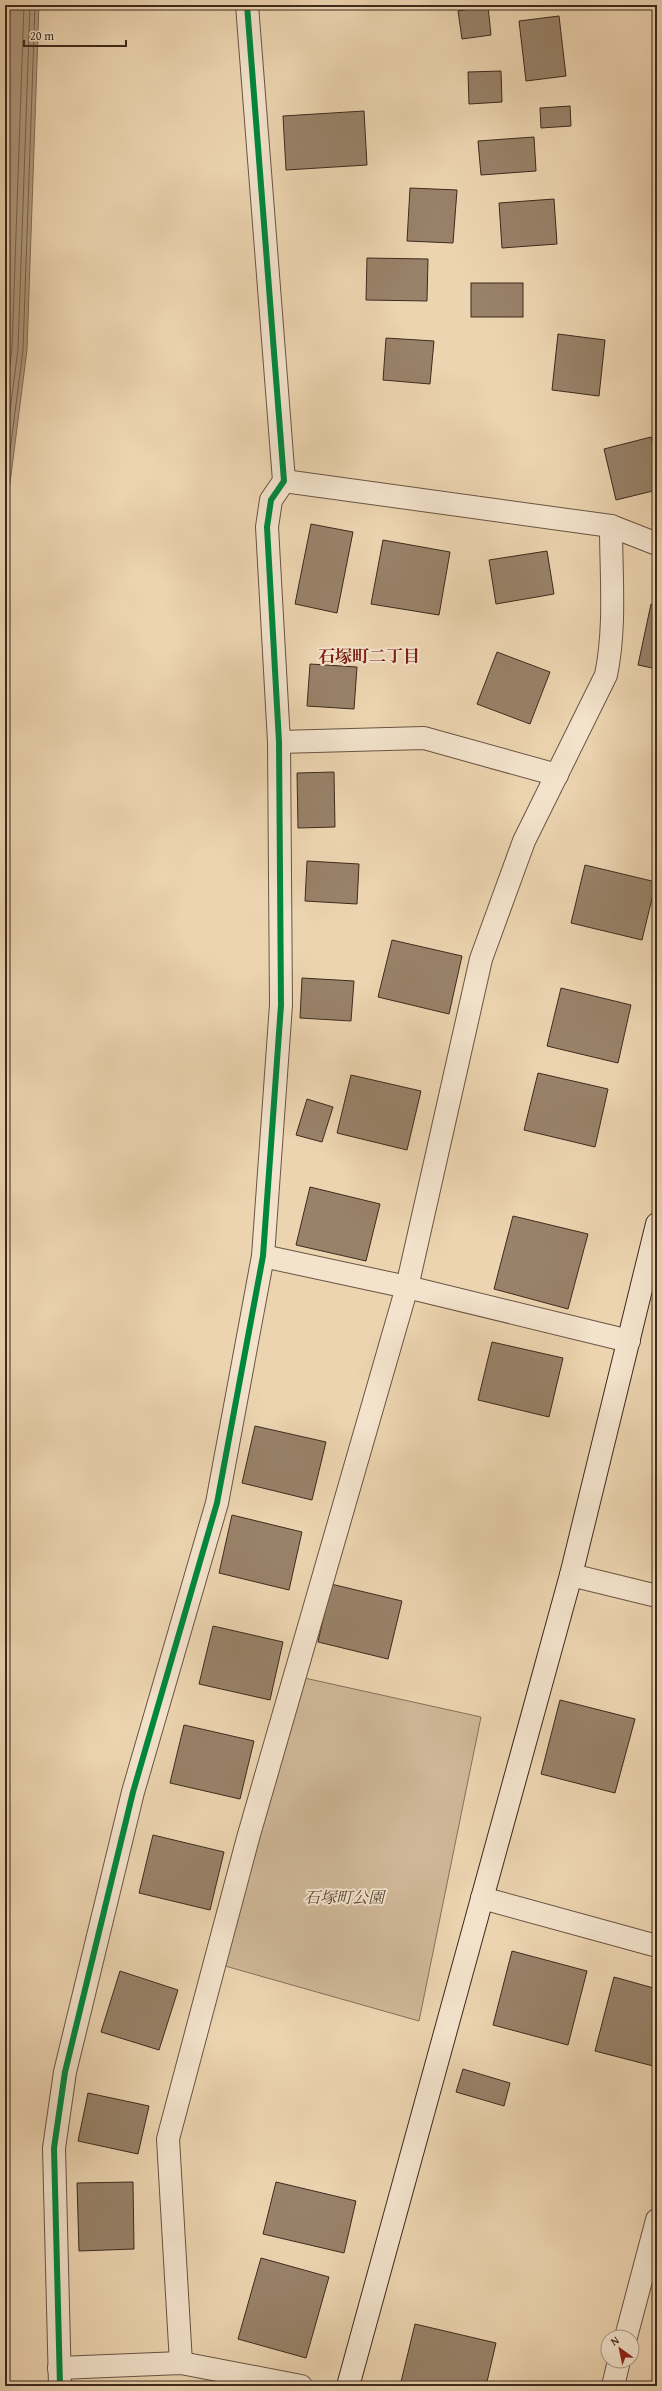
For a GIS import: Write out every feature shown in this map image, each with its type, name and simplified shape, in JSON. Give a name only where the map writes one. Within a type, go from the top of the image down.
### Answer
[{"type":"street","points":[[247,5],[284,481],[271,500],[266,527],[279,742],[281,1005],[262,1256],[217,1503],[133,1792],[64,2072],[54,2148],[59,2377],[181,2363],[301,2386]]},
{"type":"street","points":[[284,481],[611,526],[657,544]]},
{"type":"street","points":[[181,2363],[168,2139],[248,1838],[407,1287],[481,959],[524,841],[606,675],[611,653],[612,628],[611,526]]},
{"type":"street","points":[[279,742],[424,738],[557,775]]},
{"type":"street","points":[[348,2386],[571,1575],[657,1224]]},
{"type":"street","points":[[262,1256],[407,1287],[629,1341]]},
{"type":"street","points":[[571,1575],[657,1596]]},
{"type":"street","points":[[482,1898],[657,1946]]},
{"type":"street","points":[[628,2329],[657,2220]]},
{"type":"street","points":[[613,2386],[617,2369]]},
{"type":"green space","name":"石塚町公園","points":[[300,1677],[481,1717],[419,2021],[225,1966]]},
{"type":"water","points":[[5,5],[39,5],[27,350],[5,522]]},
{"type":"building","points":[[488,6],[491,35],[462,39],[458,11]]},
{"type":"building","points":[[559,16],[566,76],[526,81],[519,21]]},
{"type":"building","points":[[501,71],[502,102],[469,104],[468,72]]},
{"type":"building","points":[[570,106],[571,126],[541,128],[540,108]]},
{"type":"building","points":[[364,111],[367,165],[286,170],[283,116]]},
{"type":"building","points":[[534,137],[536,171],[481,175],[478,141]]},
{"type":"building","points":[[410,188],[457,190],[453,243],[407,241]]},
{"type":"building","points":[[554,199],[557,244],[502,248],[499,203]]},
{"type":"building","points":[[367,258],[428,259],[427,301],[366,300]]},
{"type":"building","points":[[471,283],[523,283],[523,317],[471,317]]},
{"type":"building","points":[[558,334],[605,340],[599,396],[552,390]]},
{"type":"building","points":[[386,338],[434,341],[430,384],[383,380]]},
{"type":"building","points":[[651,437],[657,462],[657,490],[616,500],[604,449]]},
{"type":"building","points":[[311,524],[353,532],[337,613],[295,604]]},
{"type":"building","points":[[383,540],[450,552],[439,615],[371,604]]},
{"type":"building","points":[[547,551],[554,594],[496,604],[489,560]]},
{"type":"building","points":[[651,604],[657,606],[657,669],[638,665]]},
{"type":"building","points":[[497,652],[550,672],[530,724],[477,704]]},
{"type":"building","points":[[310,664],[357,667],[354,709],[307,706]]},
{"type":"building","points":[[334,772],[335,827],[298,828],[297,773]]},
{"type":"building","points":[[307,861],[359,864],[357,904],[305,901]]},
{"type":"building","points":[[585,865],[656,882],[642,940],[571,923]]},
{"type":"building","points":[[392,940],[462,956],[449,1014],[378,997]]},
{"type":"building","points":[[302,978],[354,981],[351,1021],[300,1018]]},
{"type":"building","points":[[561,988],[631,1005],[618,1063],[547,1046]]},
{"type":"building","points":[[538,1073],[608,1089],[595,1147],[524,1130]]},
{"type":"building","points":[[351,1075],[421,1091],[407,1150],[337,1133]]},
{"type":"building","points":[[307,1099],[333,1107],[322,1142],[296,1135]]},
{"type":"building","points":[[310,1187],[380,1204],[366,1261],[296,1245]]},
{"type":"building","points":[[513,1216],[588,1234],[568,1309],[494,1289]]},
{"type":"building","points":[[492,1342],[563,1358],[549,1417],[478,1400]]},
{"type":"building","points":[[255,1426],[326,1442],[312,1500],[242,1483]]},
{"type":"building","points":[[232,1515],[302,1532],[289,1590],[219,1573]]},
{"type":"building","points":[[331,1584],[402,1601],[388,1659],[318,1642]]},
{"type":"building","points":[[213,1626],[283,1642],[270,1700],[199,1684]]},
{"type":"building","points":[[560,1700],[635,1719],[615,1793],[541,1774]]},
{"type":"building","points":[[184,1725],[254,1741],[240,1799],[170,1783]]},
{"type":"building","points":[[153,1835],[224,1852],[210,1910],[139,1893]]},
{"type":"building","points":[[512,1951],[587,1971],[568,2045],[493,2025]]},
{"type":"building","points":[[120,1971],[178,1990],[159,2050],[101,2032]]},
{"type":"building","points":[[614,1977],[657,1989],[657,2067],[595,2051]]},
{"type":"building","points":[[463,2069],[510,2083],[504,2106],[456,2092]]},
{"type":"building","points":[[88,2093],[149,2106],[138,2154],[78,2141]]},
{"type":"building","points":[[133,2182],[134,2249],[79,2251],[77,2183]]},
{"type":"building","points":[[276,2182],[356,2201],[344,2253],[263,2234]]},
{"type":"building","points":[[261,2258],[329,2277],[306,2358],[238,2339]]},
{"type":"building","points":[[415,2324],[496,2343],[486,2386],[400,2386]]},
{"type":"cycle path","points":[[60,2386],[54,2148],[65,2072],[133,1792],[217,1503],[263,1256],[281,1005],[279,742],[267,527],[271,500],[284,481],[247,5]]},
{"type":"district","name":"石塚町二丁目","points":[[369,656]]}]
